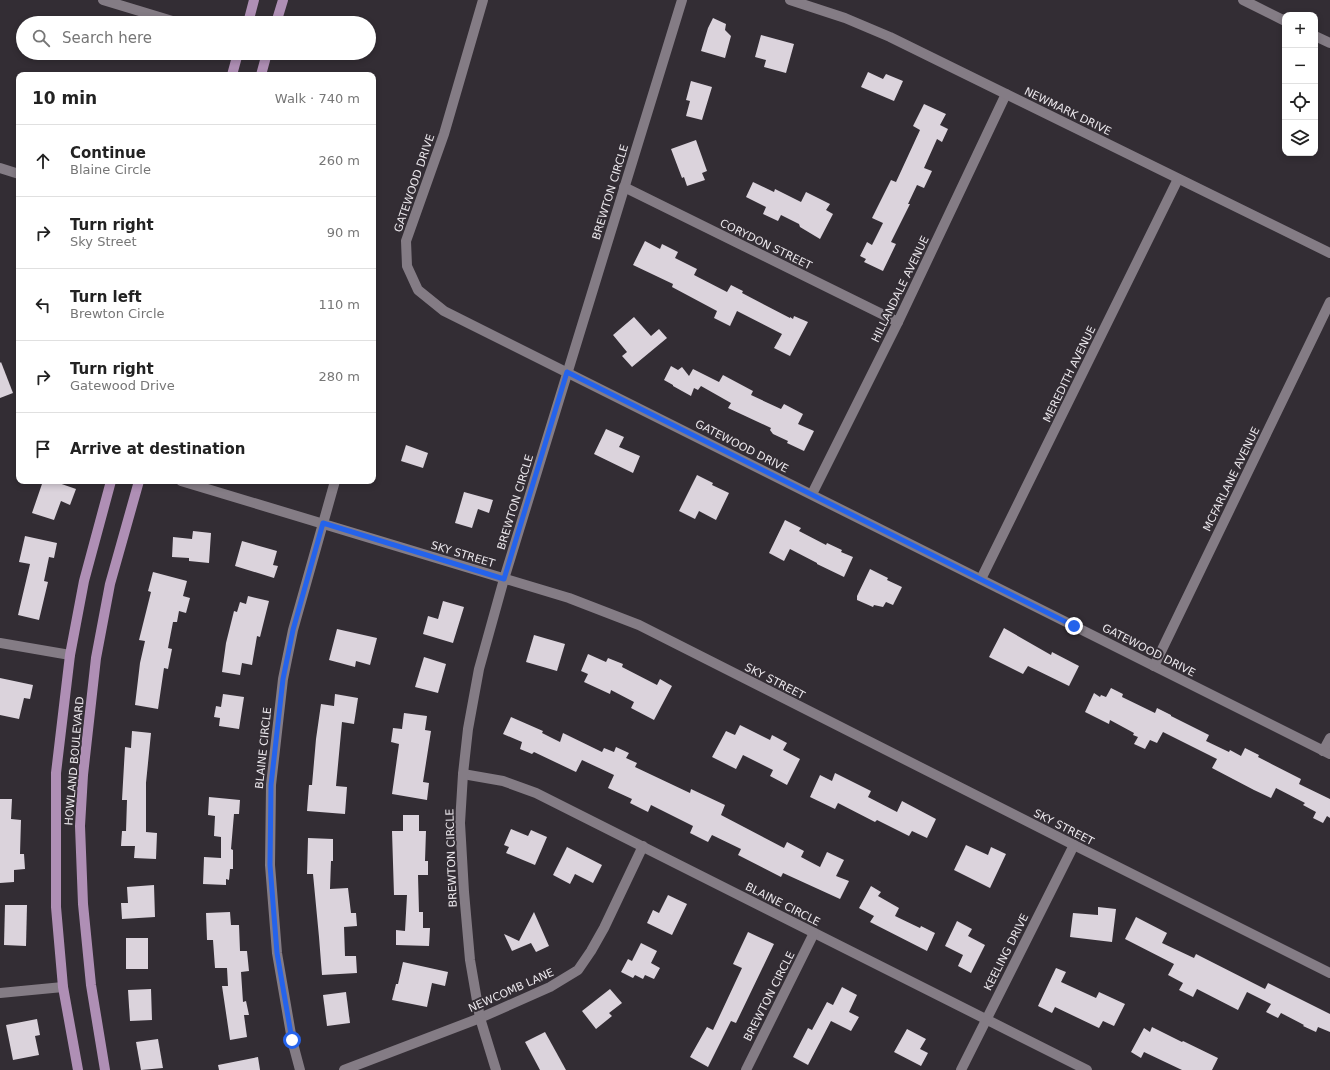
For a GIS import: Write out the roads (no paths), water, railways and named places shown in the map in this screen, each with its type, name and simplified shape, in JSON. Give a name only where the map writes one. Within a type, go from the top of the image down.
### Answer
[{"type":"main road","points":[[250,16],[254,0]]},
{"type":"main road","points":[[278,16],[283,0]]},
{"type":"main road","points":[[233,72],[236,60]]},
{"type":"main road","points":[[262,72],[265,60]]},
{"type":"main road","name":"HOWLAND BOULEVARD","points":[[78,1070],[63,987],[56,907],[56,773],[70,655],[84,581],[110,484]]},
{"type":"main road","name":"HOWLAND BOULEVARD","points":[[105,1070],[91,984],[83,904],[80,826],[83,775],[96,658],[110,584],[138,484]]},
{"type":"street","points":[[103,0],[155,16]]},
{"type":"street","name":"GATEWOOD DRIVE","points":[[483,0],[444,134],[406,241],[407,266],[418,290],[444,311],[1327,753]]},
{"type":"street","name":"BREWTON CIRCLE","points":[[496,1070],[480,1018],[470,960],[464,892],[460,823],[463,774],[468,730],[479,669],[504,579],[682,0]]},
{"type":"street","name":"NEWMARK DRIVE","points":[[790,0],[845,18],[890,37],[1330,253]]},
{"type":"street","points":[[1243,0],[1282,20]]},
{"type":"street","points":[[1318,37],[1330,43]]},
{"type":"street","name":"HILLANDALE AVENUE","points":[[812,494],[898,322],[1006,94]]},
{"type":"street","points":[[0,168],[16,173]]},
{"type":"street","name":"MEREDITH AVENUE","points":[[981,579],[1178,179]]},
{"type":"street","name":"CORYDON STREET","points":[[624,187],[898,322]]},
{"type":"street","name":"MCFARLANE AVENUE","points":[[1154,666],[1330,302]]},
{"type":"street","name":"SKY STREET","points":[[191,484],[569,598],[639,625],[1330,973]]},
{"type":"street","name":"BLAINE CIRCLE","points":[[300,1070],[292,1040],[277,953],[270,865],[271,785],[284,672],[293,630],[334,484]]},
{"type":"street","points":[[0,643],[70,655]]},
{"type":"street","points":[[1327,753],[1330,738]]},
{"type":"street","name":"BLAINE CIRCLE","points":[[463,774],[503,781],[536,792],[1087,1070]]},
{"type":"street","name":"KEELING DRIVE","points":[[961,1070],[1074,845]]},
{"type":"street","name":"NEWCOMB LANE","points":[[344,1070],[480,1018],[550,987],[578,970],[604,928],[643,846]]},
{"type":"street","name":"BREWTON CIRCLE","points":[[746,1070],[814,933]]},
{"type":"street","points":[[0,993],[63,987]]}]
